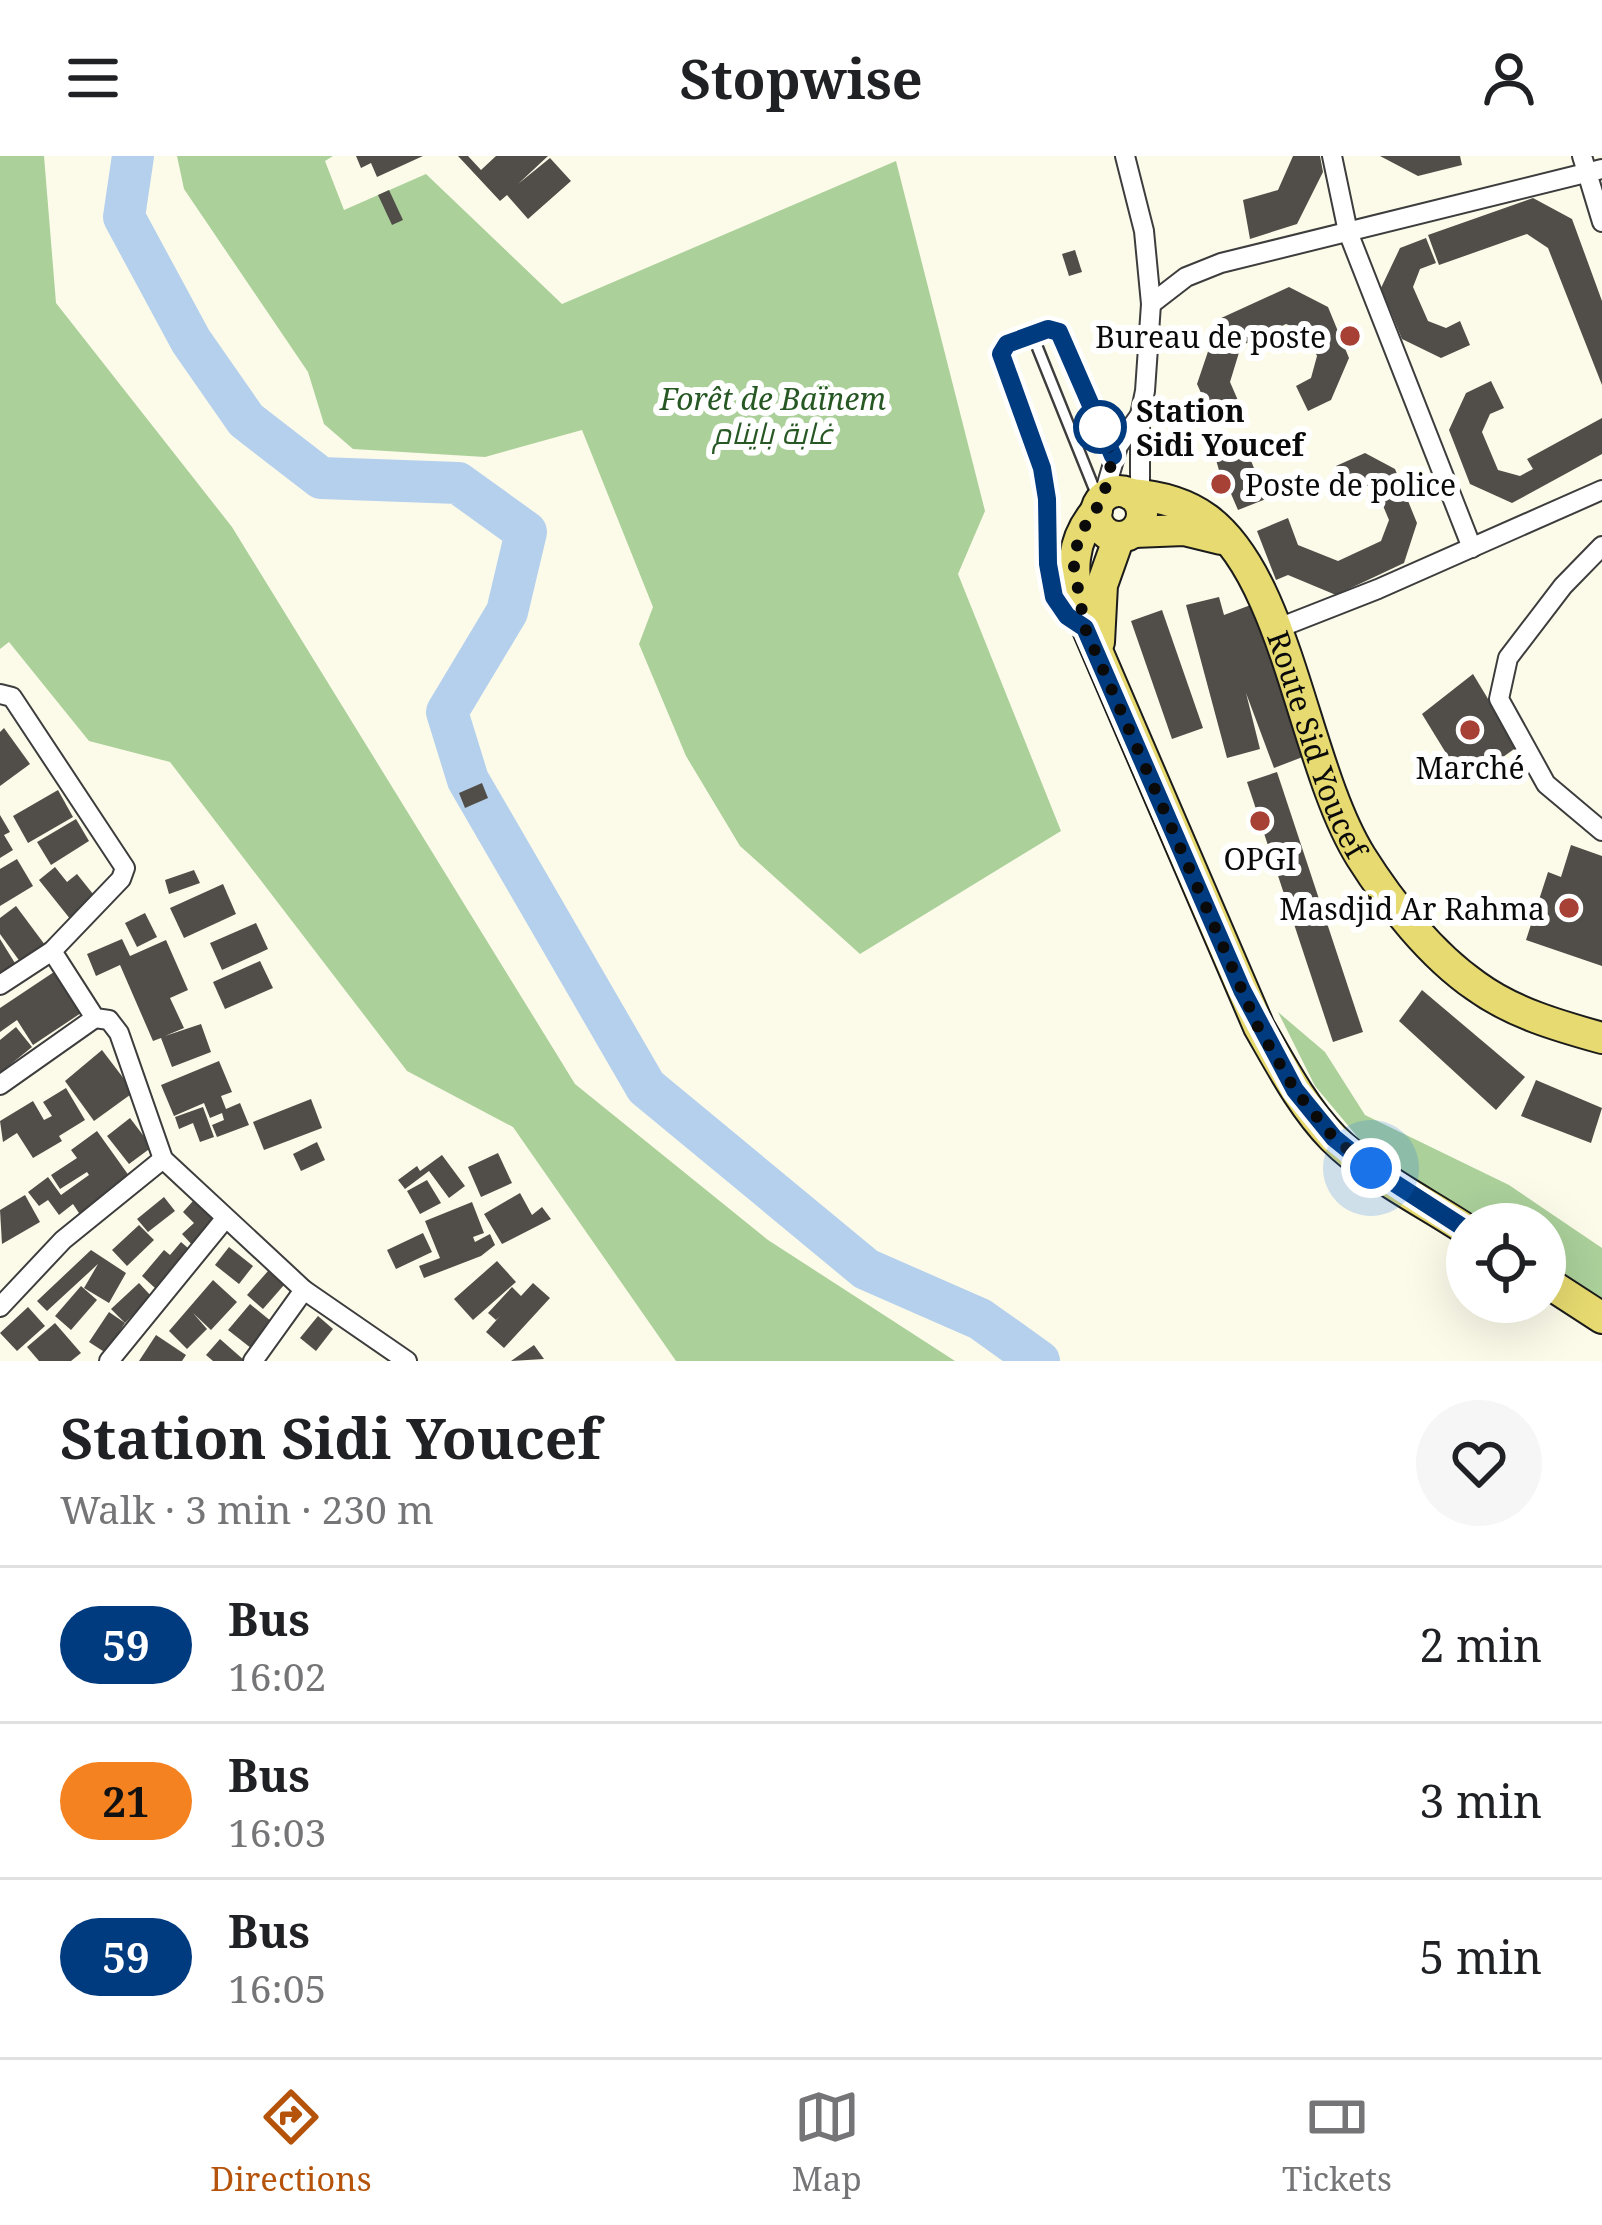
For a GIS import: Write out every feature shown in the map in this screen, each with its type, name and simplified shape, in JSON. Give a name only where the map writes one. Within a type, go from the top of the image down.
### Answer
[{"type":"main road","name":"Route Sid Youcef","points":[[1121,509],[1232,544],[1254,577],[1276,629],[1336,808],[1361,857],[1426,942],[1476,987],[1546,1023],[1602,1038]]},
{"type":"main road","points":[[1121,509],[1080,534],[1073,561],[1085,628],[1258,1027],[1295,1090],[1334,1138],[1446,1216]]},
{"type":"main road","points":[[1100,660],[1102,585],[1121,509]]},
{"type":"main road","points":[[1566,1295],[1602,1318]]},
{"type":"street","points":[[1121,509],[1145,391],[1151,304],[1144,231],[1125,156]]},
{"type":"street","points":[[1332,156],[1348,232],[1472,548]]},
{"type":"street","points":[[1151,304],[1186,278],[1221,262],[1590,166],[1602,222]]},
{"type":"street","points":[[1121,509],[1113,456],[1139,415]]},
{"type":"street","points":[[1276,629],[1602,490]]},
{"type":"street","points":[[1602,546],[1563,586],[1508,658],[1499,699],[1546,784],[1602,831]]},
{"type":"street","points":[[0,694],[12,697],[125,868],[121,879],[52,951],[0,985]]},
{"type":"street","points":[[52,951],[95,1018]]},
{"type":"street","points":[[0,1085],[95,1018],[109,1020],[119,1033],[163,1159],[304,1290],[407,1361]]},
{"type":"street","points":[[0,1306],[63,1240],[163,1159]]},
{"type":"street","points":[[109,1361],[224,1220]]},
{"type":"street","points":[[253,1361],[304,1290]]},
{"type":"lane","points":[[1085,628],[1067,616],[1054,597],[1042,468],[1001,354],[1007,344],[1048,329],[1062,336],[1113,456]]},
{"type":"lane","points":[[1032,334],[1121,509]]},
{"type":"green space","points":[[0,156],[44,156],[56,303],[232,527],[575,1084],[768,1240],[955,1361],[676,1361],[513,1127],[407,1071],[170,762],[89,741],[9,642],[0,649]]},
{"type":"green space","name":"Forêt de Baïnem غابة باينام","points":[[177,156],[333,156],[325,161],[344,210],[426,174],[562,304],[896,161],[985,511],[958,574],[1061,831],[860,954],[740,846],[686,756],[639,644],[653,607],[582,430],[485,457],[353,449],[324,424],[308,372],[184,189]]},
{"type":"green space","points":[[1278,1012],[1325,1052],[1365,1115],[1509,1185],[1536,1203],[1454,1203],[1371,1153],[1315,1086]]},
{"type":"green space","points":[[1566,1224],[1602,1248],[1602,1299],[1566,1275]]},
{"type":"building","points":[[356,156],[423,156],[377,177],[371,163],[361,168]]},
{"type":"building","points":[[458,156],[468,156],[481,170],[496,156],[548,156],[518,184],[550,158],[571,181],[528,219],[507,195],[500,201]]},
{"type":"building","points":[[1293,156],[1320,156],[1323,172],[1297,224],[1250,239],[1243,200],[1278,190]]},
{"type":"building","points":[[1380,156],[1460,156],[1462,165],[1418,176]]},
{"type":"building","points":[[389,190],[403,220],[392,225],[378,195]]},
{"type":"building","points":[[1533,198],[1572,219],[1602,301],[1602,385],[1548,248],[1527,234],[1439,265],[1428,235]]},
{"type":"building","points":[[1426,238],[1436,263],[1420,269],[1413,287],[1428,321],[1446,328],[1460,321],[1470,345],[1441,358],[1402,339],[1381,288],[1400,248]]},
{"type":"building","points":[[1075,250],[1082,272],[1069,276],[1062,254]]},
{"type":"building","points":[[1289,287],[1328,307],[1349,358],[1331,400],[1308,411],[1296,386],[1311,378],[1317,356],[1306,332],[1286,324],[1241,346],[1230,382],[1243,412],[1215,424],[1197,384],[1219,319]]},
{"type":"building","points":[[1491,381],[1504,408],[1490,414],[1482,432],[1498,470],[1520,476],[1533,469],[1527,459],[1602,418],[1602,454],[1512,503],[1470,484],[1449,430],[1466,393]]},
{"type":"building","points":[[1241,435],[1266,499],[1238,510],[1229,489],[1225,491],[1212,446]]},
{"type":"building","points":[[1365,453],[1395,469],[1417,523],[1404,563],[1336,595],[1288,575],[1276,580],[1257,531],[1288,518],[1298,545],[1338,561],[1381,541],[1389,520],[1376,489],[1361,483],[1346,490],[1336,466]]},
{"type":"building","points":[[1219,597],[1224,615],[1256,603],[1313,753],[1274,768],[1246,693],[1260,749],[1227,758],[1186,605]]},
{"type":"building","points":[[1162,610],[1203,728],[1172,739],[1131,621]]},
{"type":"building","name":"Marché","points":[[1473,674],[1517,747],[1465,784],[1422,714]]},
{"type":"building","points":[[4,728],[30,764],[0,786],[0,732]]},
{"type":"building","points":[[1277,772],[1363,1032],[1333,1042],[1247,782]]},
{"type":"building","points":[[482,783],[488,798],[465,808],[459,793]]},
{"type":"building","points":[[58,790],[73,817],[28,843],[13,816]]},
{"type":"building","points":[[0,815],[13,850],[0,858]]},
{"type":"building","points":[[76,819],[89,841],[51,865],[37,842]]},
{"type":"building","name":"Masdjid Ar Rahma","points":[[1571,845],[1602,856],[1602,966],[1526,940],[1548,872],[1561,877]]},
{"type":"building","points":[[17,859],[33,886],[0,906],[0,869]]},
{"type":"building","points":[[55,867],[67,882],[77,874],[97,899],[71,920],[39,880]]},
{"type":"building","points":[[194,870],[200,883],[169,894],[165,880]]},
{"type":"building","points":[[223,884],[236,914],[184,938],[170,908]]},
{"type":"building","points":[[16,906],[45,945],[21,963],[0,934],[0,918]]},
{"type":"building","points":[[145,913],[157,937],[137,947],[125,923]]},
{"type":"building","points":[[256,923],[268,949],[222,970],[210,943]]},
{"type":"building","points":[[0,939],[18,968],[0,980]]},
{"type":"building","points":[[122,939],[130,956],[166,940],[188,990],[170,998],[184,1028],[165,1036],[201,1024],[211,1052],[172,1067],[161,1038],[153,1041],[120,965],[96,976],[87,954]]},
{"type":"building","points":[[260,961],[273,988],[225,1009],[213,982]]},
{"type":"building","points":[[60,968],[87,1009],[33,1045],[17,1020],[0,1032],[0,1008]]},
{"type":"building","points":[[1422,990],[1525,1077],[1496,1110],[1399,1021]]},
{"type":"building","points":[[16,1027],[32,1047],[0,1073],[0,1040]]},
{"type":"building","points":[[102,1050],[134,1092],[94,1121],[65,1081]]},
{"type":"building","points":[[219,1061],[232,1092],[221,1096],[226,1109],[240,1103],[249,1125],[217,1137],[212,1125],[224,1120],[222,1113],[210,1118],[204,1103],[174,1116],[161,1085]]},
{"type":"building","points":[[1536,1080],[1602,1108],[1591,1143],[1521,1116]]},
{"type":"building","points":[[66,1088],[85,1120],[59,1136],[62,1141],[33,1158],[17,1133],[3,1142],[0,1121],[33,1101],[44,1120],[52,1116],[43,1102]]},
{"type":"building","points":[[311,1099],[322,1128],[264,1150],[253,1122]]},
{"type":"building","points":[[203,1107],[214,1137],[200,1142],[193,1123],[179,1129],[175,1117]]},
{"type":"building","points":[[130,1118],[152,1147],[129,1164],[107,1136]]},
{"type":"building","points":[[97,1131],[132,1180],[81,1216],[73,1204],[59,1215],[48,1200],[39,1206],[28,1192],[48,1177],[61,1195],[89,1175],[60,1189],[51,1175],[77,1158],[71,1150]]},
{"type":"building","points":[[317,1142],[325,1160],[301,1171],[293,1154]]},
{"type":"building","points":[[498,1153],[512,1183],[481,1197],[468,1167]]},
{"type":"building","points":[[442,1155],[465,1186],[449,1198],[429,1171],[405,1189],[398,1180],[417,1166],[420,1171]]},
{"type":"building","points":[[427,1180],[441,1203],[420,1214],[407,1191]]},
{"type":"building","points":[[520,1193],[532,1215],[542,1207],[551,1219],[502,1244],[484,1214]]},
{"type":"building","points":[[25,1195],[40,1222],[2,1244],[0,1210]]},
{"type":"building","points":[[164,1197],[175,1211],[148,1232],[137,1219]]},
{"type":"building","points":[[193,1201],[213,1219],[202,1231],[208,1237],[195,1248],[182,1234],[194,1223],[183,1212]]},
{"type":"building","points":[[472,1202],[484,1233],[473,1237],[475,1242],[490,1234],[495,1245],[481,1256],[424,1278],[419,1266],[440,1258],[425,1221]]},
{"type":"building","points":[[139,1225],[154,1240],[127,1266],[112,1250]]},
{"type":"building","points":[[423,1233],[432,1252],[396,1269],[387,1250]]},
{"type":"building","points":[[181,1242],[188,1248],[155,1288],[142,1276],[164,1250],[170,1255]]},
{"type":"building","points":[[229,1247],[253,1266],[239,1284],[215,1265]]},
{"type":"building","points":[[91,1250],[126,1273],[109,1303],[84,1288],[98,1264],[47,1311],[37,1301]]},
{"type":"building","points":[[497,1261],[516,1282],[473,1320],[454,1299]]},
{"type":"building","points":[[268,1271],[284,1285],[263,1309],[247,1295]]},
{"type":"building","points":[[213,1280],[237,1302],[211,1330],[193,1313],[207,1329],[187,1349],[169,1331]]},
{"type":"building","points":[[139,1283],[152,1297],[125,1323],[111,1309]]},
{"type":"building","points":[[533,1283],[550,1298],[504,1348],[486,1332],[500,1316],[496,1320],[488,1313],[512,1287],[521,1296]]},
{"type":"building","points":[[81,1286],[97,1300],[71,1330],[55,1316]]},
{"type":"building","points":[[250,1304],[277,1326],[256,1352],[228,1330]]},
{"type":"building","points":[[28,1307],[45,1326],[17,1351],[0,1333]]},
{"type":"building","points":[[109,1312],[125,1323],[106,1353],[89,1342]]},
{"type":"building","points":[[318,1316],[333,1329],[316,1351],[300,1338]]},
{"type":"building","points":[[55,1323],[81,1353],[71,1361],[39,1361],[27,1347]]},
{"type":"building","points":[[156,1335],[186,1355],[182,1361],[139,1361]]},
{"type":"building","points":[[220,1339],[245,1361],[213,1361],[206,1355]]},
{"type":"building","points":[[534,1345],[544,1359],[511,1361]]},
{"type":"waterway","points":[[133,156],[124,217],[191,341],[246,420],[321,478],[458,483],[526,532],[507,612],[447,712],[468,780],[646,1087],[866,1269],[980,1319],[1039,1361]]},
{"type":"bus line","name":"59","points":[[1113,456],[1059,332],[1048,329],[1007,344],[1001,354],[1045,483],[1054,597],[1067,616],[1085,628],[1258,1027],[1295,1090],[1334,1138],[1446,1216]]},
{"type":"place","name":"Bureau de poste","points":[[1350,336]]},
{"type":"place","name":"Station Sidi Youcef","points":[[1100,427]]},
{"type":"place","name":"Poste de police","points":[[1221,484]]},
{"type":"place","name":"Marché","points":[[1470,730]]},
{"type":"place","name":"OPGI","points":[[1260,821]]},
{"type":"place","name":"Masdjid Ar Rahma","points":[[1569,908]]},
{"type":"route","points":[[1100,427],[1113,456],[1103,498],[1080,534],[1073,561],[1085,628],[1258,1027],[1295,1090],[1334,1138],[1371,1168]]}]
